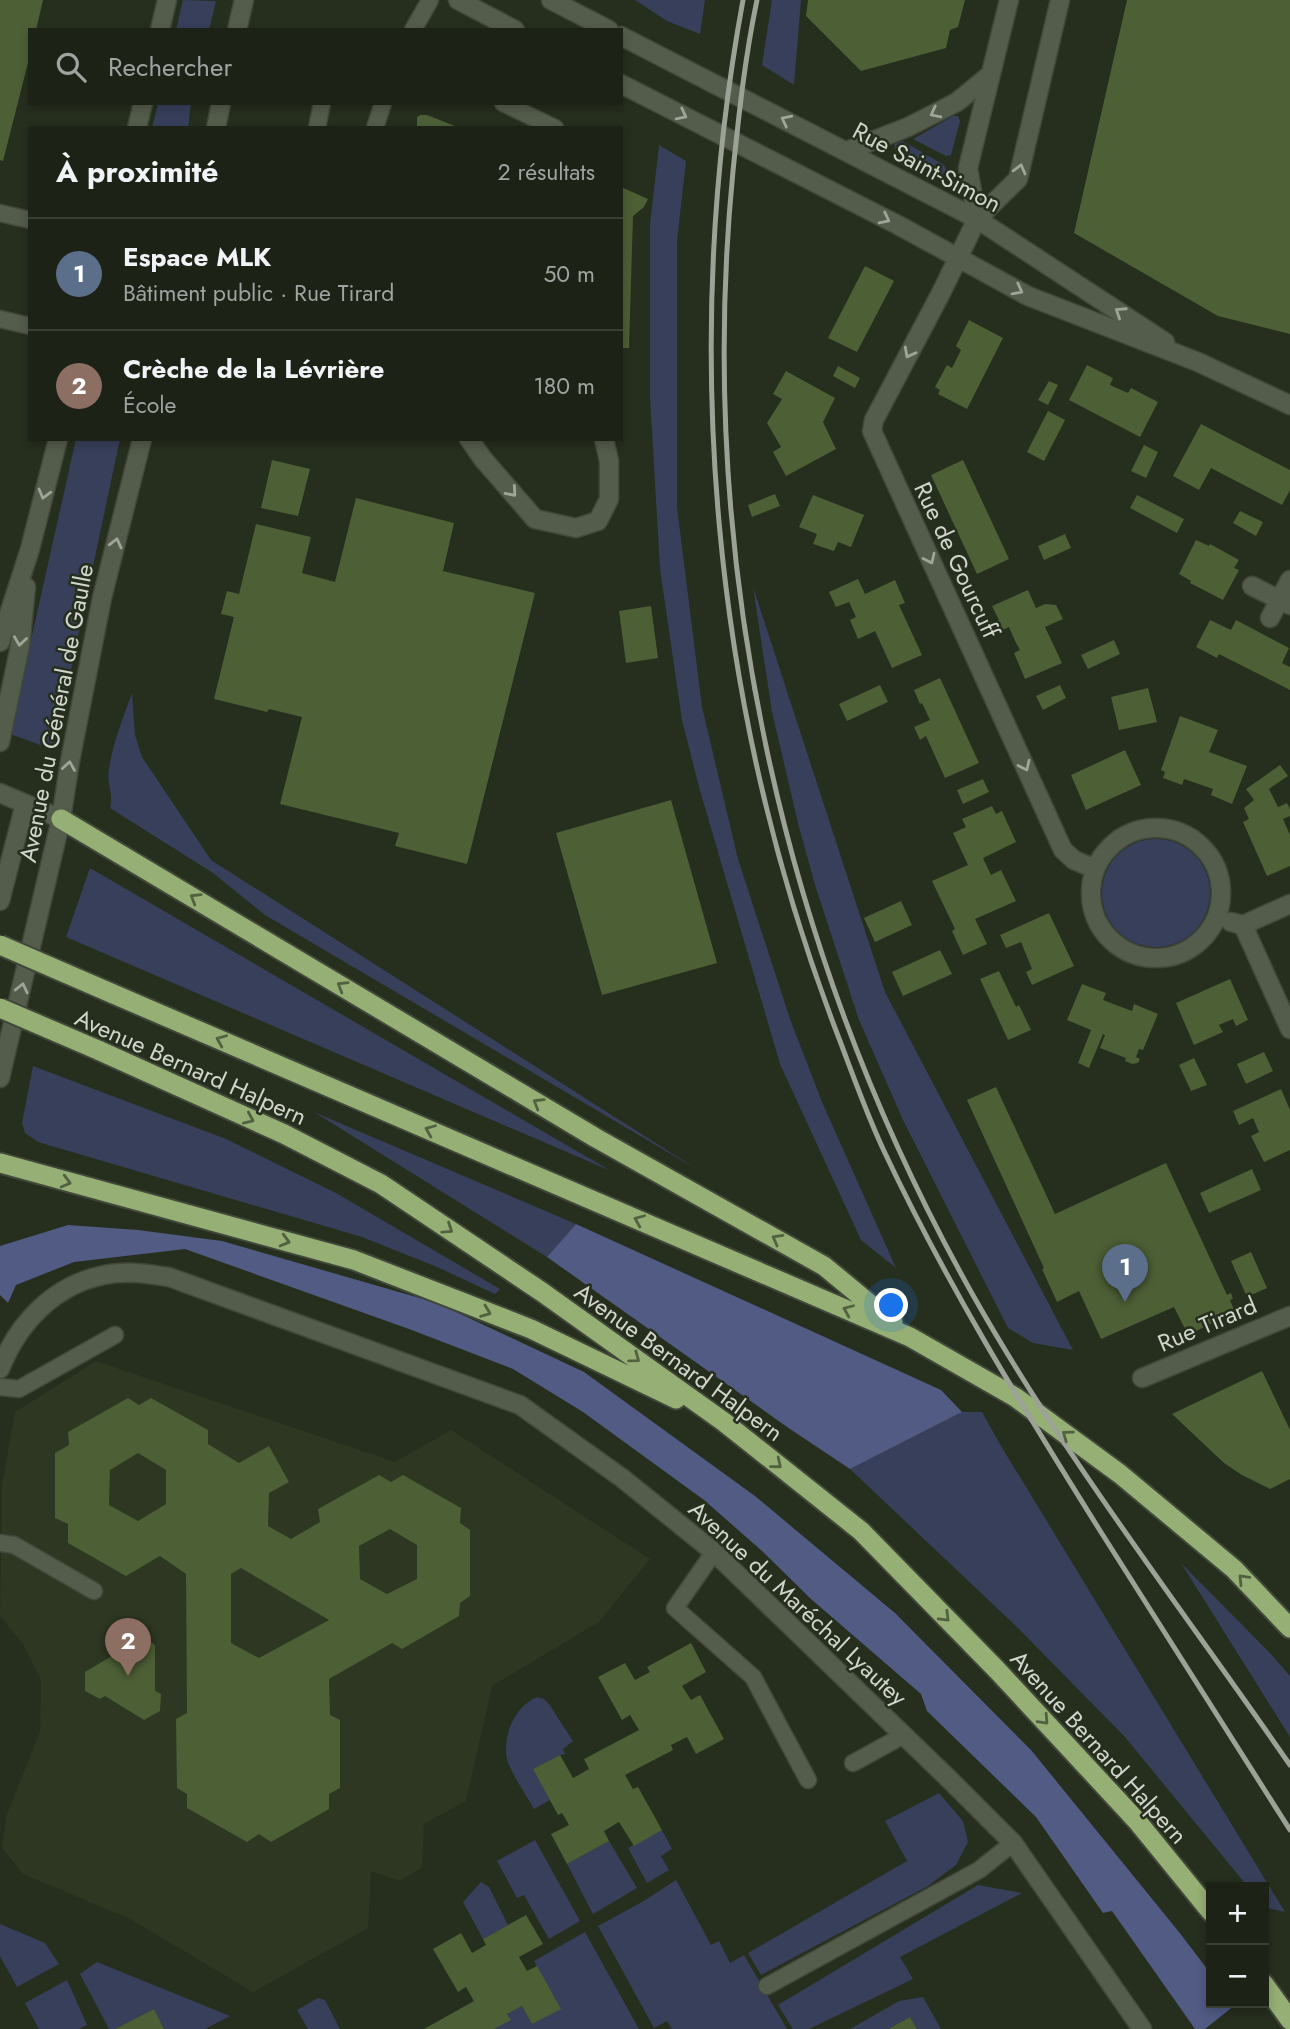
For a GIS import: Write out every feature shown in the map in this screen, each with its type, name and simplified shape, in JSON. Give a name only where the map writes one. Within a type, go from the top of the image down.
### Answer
[{"type":"highway","points":[[61,819],[596,1138],[824,1265],[910,1337]]},
{"type":"highway","name":"Avenue Bernard Halpern","points":[[0,945],[910,1337],[1015,1397],[1120,1474],[1234,1569],[1290,1628]]},
{"type":"highway","name":"Avenue Bernard Halpern","points":[[0,1008],[284,1134],[381,1184],[542,1292],[724,1422],[861,1531],[997,1670],[1137,1821],[1206,1906]]},
{"type":"highway","points":[[0,1163],[354,1260],[531,1329],[724,1422]]},
{"type":"highway","points":[[1269,1991],[1290,2020]]},
{"type":"street","points":[[160,28],[167,0]]},
{"type":"street","points":[[237,28],[244,0]]},
{"type":"street","points":[[458,0],[511,28]]},
{"type":"street","points":[[551,0],[605,28]]},
{"type":"street","points":[[976,219],[968,168],[1009,0]]},
{"type":"street","points":[[958,258],[976,219],[1018,179],[1060,0]]},
{"type":"street","name":"Rue Saint-Simon","points":[[623,37],[976,219],[1198,362]]},
{"type":"street","points":[[847,151],[908,127],[957,102],[990,75]]},
{"type":"street","name":"Rue Saint-Simon","points":[[623,85],[1028,296],[1198,362],[1290,405]]},
{"type":"street","points":[[137,126],[143,105]]},
{"type":"street","points":[[216,126],[221,105]]},
{"type":"street","name":"Rue de Gourcuff","points":[[958,258],[874,420],[872,431],[1063,850],[1068,857],[1095,869]]},
{"type":"street","points":[[0,642],[30,549],[57,441]]},
{"type":"street","name":"Avenue du Général de Gaulle","points":[[0,1078],[61,819],[102,598],[141,441]]},
{"type":"street","points":[[470,441],[535,519],[576,528],[598,521],[608,499],[609,461],[604,441]]},
{"type":"street","points":[[0,742],[20,646],[30,549]]},
{"type":"street","points":[[1270,618],[1285,603],[1290,580]]},
{"type":"street","points":[[1252,586],[1285,603]]},
{"type":"street","points":[[0,793],[61,819]]},
{"type":"street","points":[[0,901],[25,804]]},
{"type":"street","points":[[1147,828],[1169,829],[1190,837],[1208,852],[1219,872],[1223,894],[1218,919],[1201,942],[1182,954],[1161,959],[1139,957],[1119,948],[1103,932],[1093,912],[1090,890],[1095,869],[1107,850],[1125,835],[1147,828]]},
{"type":"street","points":[[1218,919],[1243,925],[1290,904]]},
{"type":"street","points":[[1243,925],[1290,1030]]},
{"type":"street","name":"Avenue du Maréchal Lyautey","points":[[0,1369],[5,1355],[23,1326],[48,1300],[76,1284],[105,1275],[135,1272],[169,1277],[520,1405],[622,1478],[714,1552],[1013,1843],[1142,2029]]},
{"type":"street","name":"Rue Tirard","points":[[1142,1378],[1290,1316]]},
{"type":"lane","points":[[414,28],[430,0]]},
{"type":"lane","points":[[317,126],[322,105]]},
{"type":"lane","points":[[376,126],[382,105]]},
{"type":"lane","points":[[507,105],[551,126]]},
{"type":"lane","points":[[0,212],[28,219]]},
{"type":"lane","points":[[0,319],[28,326]]},
{"type":"lane","points":[[0,1387],[19,1389],[115,1335]]},
{"type":"lane","points":[[0,1543],[14,1545],[94,1591]]},
{"type":"lane","points":[[714,1552],[675,1608],[753,1678],[808,1780]]},
{"type":"lane","points":[[853,1763],[904,1735]]},
{"type":"lane","points":[[767,1986],[979,1870],[1013,1843]]},
{"type":"shaded area","points":[[183,0],[216,1],[209,28],[176,28]]},
{"type":"shaded area","points":[[635,0],[705,0],[700,34],[667,21]]},
{"type":"shaded area","points":[[772,0],[801,0],[794,85],[762,65]]},
{"type":"shaded area","points":[[158,105],[191,105],[188,126],[152,126]]},
{"type":"shaded area","points":[[953,116],[958,116],[960,121],[951,155],[946,156],[913,139]]},
{"type":"shaded area","points":[[903,141],[944,165],[948,172],[940,175],[896,152],[894,144]]},
{"type":"shaded area","points":[[659,145],[686,161],[677,241],[677,507],[702,707],[738,859],[790,1019],[822,1102],[896,1268],[861,1240],[780,1064],[682,720],[660,569],[650,397],[650,225]]},
{"type":"shaded area","points":[[76,441],[120,441],[54,750],[10,734]]},
{"type":"shaded area","points":[[753,587],[885,992],[1073,1350],[1033,1343],[1008,1328],[903,1120],[859,1020],[799,827],[772,712]]},
{"type":"shaded area","points":[[132,693],[135,735],[142,757],[211,860],[698,1170],[265,915],[213,873],[110,808],[108,774]]},
{"type":"shaded area","points":[[1156,839],[1177,843],[1194,855],[1206,872],[1210,893],[1206,914],[1194,931],[1177,943],[1156,947],[1135,943],[1118,931],[1106,914],[1102,893],[1106,872],[1118,855],[1135,843]]},
{"type":"shaded area","points":[[90,868],[611,1171],[66,937]]},
{"type":"shaded area","points":[[33,1066],[226,1139],[336,1193],[500,1289],[495,1294],[362,1237],[38,1142],[25,1133],[22,1123]]},
{"type":"shaded area","points":[[314,1112],[576,1224],[547,1257]]},
{"type":"shaded area","points":[[576,1224],[941,1390],[962,1412],[850,1469],[547,1257]]},
{"type":"shaded area","points":[[68,1225],[138,1230],[222,1241],[437,1303],[584,1372],[755,1496],[895,1613],[1031,1750],[1179,1932],[1206,1967],[1206,2008],[1231,2008],[1205,2029],[1195,2029],[1112,1911],[1103,1913],[1036,1817],[927,1711],[921,1694],[811,1599],[704,1500],[583,1412],[513,1369],[185,1249],[74,1262],[16,1285],[8,1303],[0,1295],[0,1246]]},
{"type":"shaded area","points":[[96,1361],[395,1462],[451,1430],[650,1559],[599,1622],[492,1686],[466,1801],[424,1824],[422,1868],[399,1881],[371,1871],[368,1928],[253,1992],[130,1919],[23,1874],[2,1848],[6,1817],[40,1732],[41,1680],[23,1644],[0,1616],[2,1485],[15,1412]]},
{"type":"shaded area","points":[[962,1412],[982,1412],[1267,1882],[1244,1882],[1125,1737],[1017,1627],[850,1469]]},
{"type":"shaded area","points":[[1181,1563],[1290,1676],[1290,1737]]},
{"type":"shaded area","points":[[537,1697],[549,1704],[573,1741],[563,1749],[565,1754],[533,1769],[550,1800],[534,1809],[510,1766],[506,1744],[513,1720],[523,1706]]},
{"type":"shaded area","points":[[939,1793],[963,1821],[968,1842],[956,1865],[928,1886],[761,1975],[748,1953],[907,1861],[885,1821]]},
{"type":"shaded area","points":[[662,1830],[672,1849],[661,1856],[669,1870],[647,1883],[628,1848]]},
{"type":"shaded area","points":[[535,1840],[580,1921],[549,1939],[524,1895],[517,1898],[497,1861]]},
{"type":"shaded area","points":[[609,1841],[637,1888],[593,1914],[567,1864]]},
{"type":"shaded area","points":[[676,1880],[711,1945],[719,1941],[730,1963],[744,1955],[787,2029],[672,2029],[667,2021],[654,2028],[598,1926]]},
{"type":"shaded area","points":[[481,1882],[489,1887],[508,1925],[483,1939],[463,1902]]},
{"type":"shaded area","points":[[978,1885],[1022,1893],[900,1957],[913,1979],[809,2029],[793,2029],[778,2005]]},
{"type":"shaded area","points":[[1269,1886],[1285,1912],[1269,1908]]},
{"type":"shaded area","points":[[0,1924],[45,1943],[59,1964],[17,1987],[0,1956]]},
{"type":"shaded area","points":[[585,1932],[639,2029],[494,2029],[510,2019],[507,2014],[522,2006],[532,2024],[560,2009],[534,1961]]},
{"type":"shaded area","points":[[97,1962],[230,2016],[205,2029],[164,2029],[154,2009],[115,2029],[109,2029],[80,1974]]},
{"type":"shaded area","points":[[67,1980],[87,2025],[79,2029],[39,2029],[25,2003]]},
{"type":"shaded area","points":[[923,1997],[941,2029],[917,2029],[910,2017],[888,2029],[850,2029],[899,2001]]},
{"type":"shaded area","points":[[318,1998],[325,2000],[340,2029],[308,2029],[297,2010]]},
{"type":"building","points":[[0,0],[43,0],[36,28],[28,28],[28,63],[3,161],[0,160]]},
{"type":"building","points":[[808,0],[965,0],[958,27],[950,30],[946,48],[861,71],[806,16]]},
{"type":"building","points":[[1127,0],[1290,0],[1290,334],[1218,316],[1074,233]]},
{"type":"building","points":[[427,115],[455,126],[417,126],[417,117]]},
{"type":"building","points":[[623,188],[648,199],[644,207],[633,216],[629,348],[623,348]]},
{"type":"building","points":[[865,266],[894,281],[857,352],[828,338]]},
{"type":"building","points":[[969,320],[1003,338],[967,409],[938,394],[940,390],[935,387],[947,365],[952,368],[961,350],[956,346]]},
{"type":"building","points":[[1087,365],[1113,378],[1110,385],[1128,393],[1131,388],[1158,402],[1140,437],[1069,400]]},
{"type":"building","points":[[838,366],[860,378],[855,388],[833,376]]},
{"type":"building","points":[[786,371],[835,398],[823,422],[836,449],[786,476],[773,452],[781,447],[767,423],[782,399],[773,394]]},
{"type":"building","points":[[1049,381],[1058,385],[1048,405],[1038,400]]},
{"type":"building","points":[[1048,411],[1065,420],[1044,461],[1027,452]]},
{"type":"building","points":[[1201,424],[1290,470],[1290,490],[1282,505],[1211,468],[1199,490],[1173,476]]},
{"type":"building","points":[[1144,445],[1158,452],[1146,478],[1131,471]]},
{"type":"building","points":[[272,460],[310,469],[298,516],[261,508]]},
{"type":"building","points":[[963,460],[1009,559],[977,574],[931,475]]},
{"type":"building","points":[[775,494],[780,506],[752,517],[748,505]]},
{"type":"building","points":[[813,495],[864,515],[851,547],[838,542],[834,551],[813,544],[817,534],[799,527]]},
{"type":"building","points":[[1137,495],[1184,519],[1177,533],[1130,508]]},
{"type":"building","points":[[356,498],[454,523],[443,571],[535,593],[467,864],[395,846],[399,833],[280,804],[302,717],[269,709],[267,712],[214,699],[234,617],[221,614],[227,591],[239,594],[256,524],[311,537],[302,573],[335,582]]},
{"type":"building","points":[[1240,511],[1263,522],[1256,536],[1233,523]]},
{"type":"building","points":[[1065,534],[1071,548],[1044,560],[1038,546]]},
{"type":"building","points":[[1196,540],[1209,546],[1210,544],[1239,560],[1234,568],[1239,570],[1223,600],[1190,583],[1191,581],[1179,574]]},
{"type":"building","points":[[858,579],[865,594],[895,580],[905,603],[899,605],[922,655],[892,668],[875,631],[858,639],[850,620],[856,617],[849,602],[836,607],[829,592]]},
{"type":"building","points":[[1028,590],[1036,608],[1045,604],[1056,605],[1063,619],[1045,627],[1062,663],[1025,679],[1014,653],[1020,650],[1009,627],[997,633],[993,623],[999,620],[992,606]]},
{"type":"building","points":[[651,606],[658,658],[626,663],[619,611]]},
{"type":"building","points":[[1210,620],[1231,630],[1236,620],[1289,648],[1282,663],[1290,667],[1290,690],[1219,654],[1217,658],[1196,647]]},
{"type":"building","points":[[1114,640],[1120,654],[1088,669],[1081,655]]},
{"type":"building","points":[[940,678],[979,763],[945,778],[926,736],[920,740],[914,727],[930,720],[914,690]]},
{"type":"building","points":[[880,685],[888,702],[847,721],[839,704]]},
{"type":"building","points":[[1060,685],[1066,698],[1043,710],[1036,696]]},
{"type":"building","points":[[1148,688],[1157,722],[1119,730],[1111,697]]},
{"type":"building","points":[[1180,716],[1218,730],[1209,752],[1247,766],[1232,804],[1211,795],[1213,789],[1184,779],[1182,785],[1163,778],[1165,772],[1161,770]]},
{"type":"building","points":[[1125,750],[1141,785],[1086,810],[1071,775]]},
{"type":"building","points":[[1280,765],[1288,776],[1269,789],[1278,807],[1287,803],[1290,809],[1290,816],[1283,819],[1290,835],[1290,866],[1267,876],[1243,822],[1249,819],[1244,808],[1254,800],[1246,789]]},
{"type":"building","points":[[983,779],[989,792],[963,804],[957,790]]},
{"type":"building","points":[[671,800],[717,963],[602,995],[556,833]]},
{"type":"building","points":[[992,806],[996,814],[1002,811],[1016,842],[983,858],[991,875],[1001,870],[1016,901],[975,919],[987,944],[963,955],[952,931],[955,929],[932,881],[968,865],[953,833],[966,827],[962,819]]},
{"type":"building","points":[[901,901],[912,925],[875,942],[864,918]]},
{"type":"building","points":[[1049,913],[1074,966],[1032,985],[1026,972],[1032,969],[1021,942],[1006,948],[1000,935]]},
{"type":"building","points":[[940,950],[952,974],[903,996],[892,972]]},
{"type":"building","points":[[999,971],[1016,1007],[1019,1005],[1031,1030],[1008,1040],[980,979]]},
{"type":"building","points":[[1230,979],[1248,1020],[1236,1026],[1233,1019],[1219,1025],[1223,1032],[1194,1045],[1176,1003]]},
{"type":"building","points":[[1082,984],[1106,993],[1103,1000],[1132,1011],[1134,1004],[1158,1014],[1143,1050],[1139,1049],[1136,1057],[1140,1059],[1138,1063],[1132,1064],[1125,1061],[1126,1058],[1100,1048],[1105,1035],[1103,1034],[1089,1068],[1078,1063],[1091,1030],[1067,1020]]},
{"type":"building","points":[[1264,1052],[1273,1071],[1246,1084],[1237,1064]]},
{"type":"building","points":[[1194,1058],[1207,1085],[1191,1091],[1179,1065]]},
{"type":"building","points":[[996,1087],[1055,1214],[1166,1163],[1227,1295],[1231,1293],[1233,1299],[1230,1300],[1235,1312],[1188,1335],[1174,1307],[1101,1339],[1079,1291],[1057,1302],[967,1100]]},
{"type":"building","points":[[1281,1089],[1290,1110],[1290,1150],[1264,1162],[1251,1136],[1259,1132],[1253,1118],[1239,1125],[1233,1111]]},
{"type":"building","points":[[1252,1169],[1261,1190],[1209,1213],[1200,1193]]},
{"type":"building","points":[[1251,1252],[1267,1288],[1247,1297],[1231,1261]]},
{"type":"building","points":[[1262,1371],[1290,1430],[1290,1479],[1270,1489],[1224,1463],[1172,1414]]},
{"type":"building","points":[[128,1398],[139,1405],[151,1398],[208,1430],[208,1444],[239,1463],[269,1446],[289,1482],[269,1493],[268,1526],[291,1539],[320,1522],[318,1509],[379,1475],[391,1482],[403,1475],[461,1508],[460,1523],[470,1530],[470,1596],[460,1603],[459,1616],[402,1649],[392,1643],[329,1679],[330,1715],[340,1720],[340,1788],[329,1794],[329,1809],[271,1842],[259,1834],[247,1842],[187,1808],[187,1794],[177,1788],[176,1719],[187,1713],[186,1574],[160,1556],[126,1576],[68,1543],[68,1524],[55,1518],[55,1453],[69,1445],[68,1432]],"holes":[[[138,1453],[166,1470],[166,1504],[138,1521],[109,1505],[110,1470]],[[390,1529],[417,1545],[417,1579],[387,1594],[360,1579],[359,1546]],[[241,1568],[329,1620],[259,1658],[231,1643],[231,1574]]]},
{"type":"building","points":[[140,1634],[155,1645],[155,1691],[161,1694],[160,1711],[144,1720],[105,1696],[100,1699],[85,1691],[85,1672],[125,1648],[124,1644]]},
{"type":"building","points":[[691,1643],[706,1672],[682,1686],[691,1700],[700,1695],[724,1739],[696,1754],[687,1737],[671,1745],[673,1750],[625,1775],[633,1789],[638,1787],[662,1830],[634,1846],[619,1822],[604,1831],[609,1841],[567,1864],[551,1834],[569,1825],[562,1813],[558,1815],[533,1769],[560,1755],[573,1778],[589,1769],[584,1759],[639,1730],[630,1715],[622,1720],[598,1677],[625,1663],[635,1680],[650,1672],[647,1667]]},
{"type":"building","points":[[526,1915],[543,1944],[519,1957],[527,1971],[537,1966],[561,2009],[532,2024],[522,2006],[507,2014],[511,2020],[494,2029],[424,2029],[474,2001],[466,1987],[458,1992],[433,1949],[461,1933],[472,1953],[486,1945],[483,1939]]},
{"type":"building","points":[[154,2009],[164,2029],[115,2029]]},
{"type":"building","points":[[910,2017],[917,2029],[888,2029]]},
{"type":"railway","points":[[743,0],[724,131],[713,263],[712,395],[720,527],[736,658],[762,788],[796,916],[866,1110],[933,1248],[1042,1437],[1290,1830]]},
{"type":"railway","points":[[757,0],[740,106],[733,171],[725,317],[728,463],[742,608],[767,752],[803,894],[850,1032],[907,1167],[974,1297],[1010,1358],[1087,1476],[1290,1765]]},
{"type":"place","name":"Espace MLK","points":[[1125,1302]]},
{"type":"place","name":"Crèche de la Lévrière","points":[[128,1676]]}]
